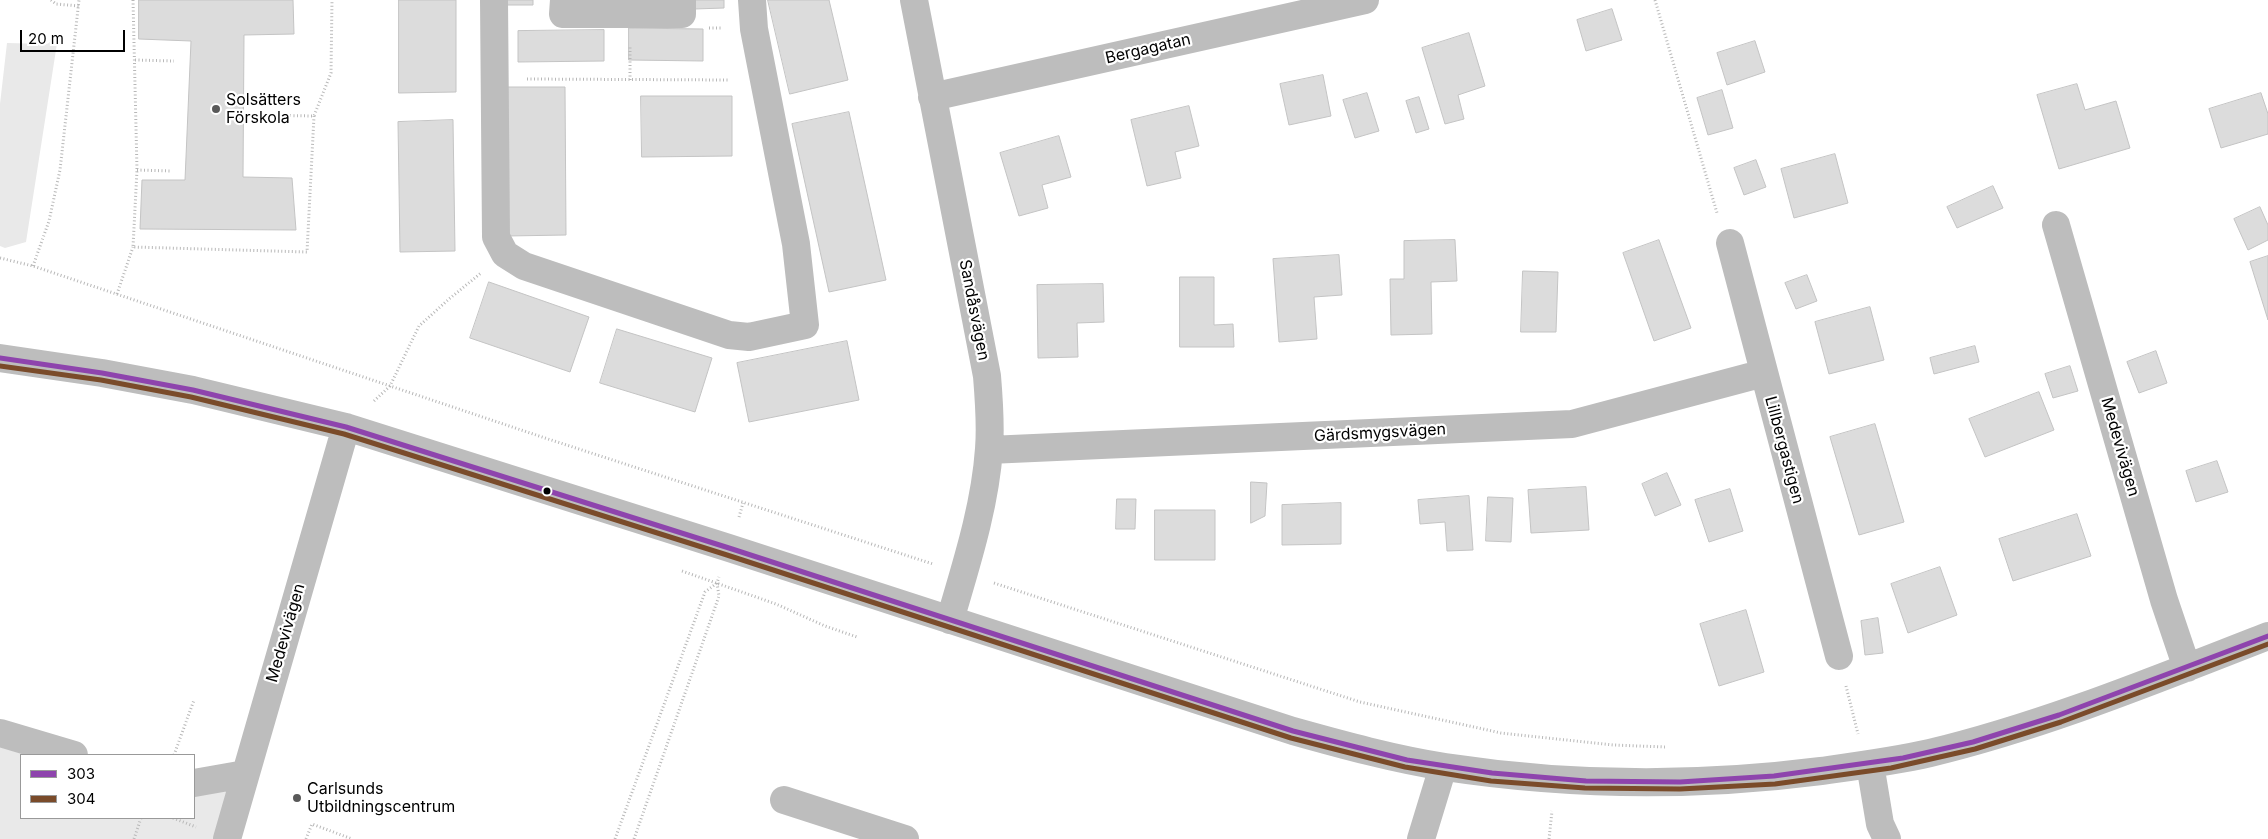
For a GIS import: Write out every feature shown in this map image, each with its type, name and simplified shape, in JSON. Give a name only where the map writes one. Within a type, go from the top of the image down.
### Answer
[{"type":"street","points":[[494,0],[496,237],[505,254],[524,266],[729,335],[749,337],[805,325],[796,244],[754,29],[752,0]]},
{"type":"street","points":[[564,0],[563,14],[682,7]]},
{"type":"street","name":"Sandåsvägen","points":[[914,0],[987,376],[990,419],[989,450],[978,513],[964,573],[950,620]]},
{"type":"street","name":"Bergagatan","points":[[932,97],[1364,0]]},
{"type":"street","name":"Medevivägen","points":[[2056,225],[2164,600],[2187,668]]},
{"type":"street","name":"Lillbergastigen","points":[[1730,243],[1839,656]]},
{"type":"street","points":[[0,358],[102,373],[193,390],[346,427],[729,548],[1293,731],[1376,754],[1443,767],[1556,780],[1679,783],[1758,779],[1870,764],[1929,753],[1998,734],[2085,706],[2268,636]]},
{"type":"street","name":"Gärdsmygsvägen","points":[[989,450],[1572,424],[1764,373]]},
{"type":"street","name":"Medevivägen","points":[[228,839],[346,427]]},
{"type":"street","points":[[0,733],[71,754]]},
{"type":"street","points":[[1870,764],[1880,824],[1887,839]]},
{"type":"street","points":[[1420,839],[1443,767]]},
{"type":"street","points":[[195,783],[246,774]]},
{"type":"street","points":[[784,800],[906,839]]},
{"type":"path","points":[[51,0],[56,4],[79,6]]},
{"type":"path","points":[[33,266],[49,221],[60,170],[79,0]]},
{"type":"path","points":[[117,294],[133,247],[138,170],[133,0]]},
{"type":"path","points":[[133,247],[307,252],[314,116],[331,73],[332,0]]},
{"type":"path","points":[[1655,0],[1723,234],[1730,243]]},
{"type":"path","points":[[682,7],[696,27],[754,29]]},
{"type":"path","points":[[135,60],[174,61]]},
{"type":"path","points":[[494,79],[764,80]]},
{"type":"path","points":[[255,115],[314,116]]},
{"type":"path","points":[[138,170],[172,170]]},
{"type":"path","points":[[390,386],[419,326],[448,299],[505,254]]},
{"type":"path","points":[[0,258],[33,266],[743,503],[1360,702],[1501,733],[1604,744],[1670,747]]},
{"type":"path","points":[[682,571],[776,604],[825,626],[856,637]]},
{"type":"path","points":[[615,839],[704,592],[717,583]]},
{"type":"path","points":[[634,839],[719,596],[717,583]]},
{"type":"path","points":[[1839,656],[1858,737]]},
{"type":"path","points":[[174,754],[194,700]]},
{"type":"path","points":[[1850,738],[1867,735]]},
{"type":"path","points":[[134,839],[141,819]]},
{"type":"path","points":[[306,839],[312,824],[352,839]]},
{"type":"shaded area","points":[[58,37],[26,242],[5,248],[0,246],[0,104],[7,43],[47,44]]},
{"type":"shaded area","points":[[0,734],[69,754],[20,754],[20,819],[195,819],[195,780],[238,780],[222,839],[0,839]]},
{"type":"building","name":"Solsätters Förskola","points":[[139,0],[293,0],[294,34],[244,35],[243,177],[292,178],[296,230],[140,229],[142,180],[185,180],[191,41],[139,39]]},
{"type":"building","points":[[399,0],[456,0],[456,92],[399,93]]},
{"type":"building","points":[[500,0],[533,0],[533,5],[500,5]]},
{"type":"building","points":[[694,0],[724,0],[724,8],[695,9]]},
{"type":"building","points":[[768,0],[829,0],[848,80],[790,94]]},
{"type":"building","points":[[1612,9],[1622,40],[1586,51],[1577,20]]},
{"type":"building","points":[[629,28],[703,29],[703,61],[629,60]]},
{"type":"building","points":[[604,30],[604,61],[518,62],[518,31]]},
{"type":"building","points":[[1469,33],[1485,86],[1458,95],[1464,119],[1445,124],[1422,48]]},
{"type":"building","points":[[1755,41],[1765,72],[1727,85],[1717,53]]},
{"type":"building","points":[[1323,75],[1331,116],[1289,125],[1280,84]]},
{"type":"building","points":[[2077,84],[2085,110],[2116,101],[2130,148],[2059,169],[2037,95]]},
{"type":"building","points":[[507,87],[565,87],[566,235],[508,236]]},
{"type":"building","points":[[1722,90],[1733,128],[1708,135],[1697,98]]},
{"type":"building","points":[[1367,93],[1379,131],[1355,138],[1343,100]]},
{"type":"building","points":[[2261,93],[2268,114],[2268,134],[2221,148],[2209,109]]},
{"type":"building","points":[[641,96],[732,96],[732,156],[642,157]]},
{"type":"building","points":[[1419,97],[1429,129],[1416,133],[1406,101]]},
{"type":"building","points":[[1189,106],[1199,146],[1175,152],[1181,178],[1147,186],[1131,120]]},
{"type":"building","points":[[849,112],[886,280],[829,292],[792,124]]},
{"type":"building","points":[[453,120],[455,251],[400,252],[398,122]]},
{"type":"building","points":[[1059,136],[1071,177],[1042,185],[1048,208],[1019,216],[1000,153]]},
{"type":"building","points":[[1835,154],[1848,203],[1794,218],[1781,169]]},
{"type":"building","points":[[1756,160],[1766,187],[1744,195],[1734,168]]},
{"type":"building","points":[[1993,186],[2003,208],[1957,228],[1947,207]]},
{"type":"building","points":[[2260,207],[2268,225],[2268,240],[2248,250],[2234,219]]},
{"type":"building","points":[[1455,240],[1457,281],[1431,282],[1432,334],[1391,335],[1390,279],[1404,279],[1404,241]]},
{"type":"building","points":[[1659,240],[1691,328],[1654,341],[1623,253]]},
{"type":"building","points":[[1339,255],[1342,295],[1314,297],[1317,339],[1279,342],[1273,259]]},
{"type":"building","points":[[2268,256],[2268,320],[2250,262]]},
{"type":"building","points":[[1523,271],[1558,272],[1556,332],[1521,332]]},
{"type":"building","points":[[1807,275],[1817,301],[1796,309],[1785,283]]},
{"type":"building","points":[[1180,277],[1214,277],[1214,325],[1233,324],[1234,347],[1180,347]]},
{"type":"building","points":[[489,282],[589,317],[570,372],[470,338]]},
{"type":"building","points":[[1103,284],[1104,322],[1077,323],[1078,357],[1038,358],[1037,285]]},
{"type":"building","points":[[1870,307],[1884,360],[1829,374],[1815,322]]},
{"type":"building","points":[[617,329],[712,358],[695,412],[600,383]]},
{"type":"building","points":[[847,341],[859,400],[749,422],[737,363]]},
{"type":"building","points":[[1975,346],[1979,362],[1934,374],[1930,358]]},
{"type":"building","points":[[2156,351],[2167,383],[2139,393],[2127,362]]},
{"type":"building","points":[[2070,366],[2078,391],[2053,398],[2045,374]]},
{"type":"building","points":[[2039,392],[2054,430],[1985,457],[1969,419]]},
{"type":"building","points":[[1875,424],[1904,522],[1859,535],[1830,437]]},
{"type":"building","points":[[2217,461],[2228,492],[2196,502],[2186,471]]},
{"type":"building","points":[[1667,473],[1681,505],[1655,516],[1642,484]]},
{"type":"building","points":[[1251,482],[1267,483],[1265,516],[1251,523]]},
{"type":"building","points":[[1586,487],[1589,530],[1531,533],[1528,490]]},
{"type":"building","points":[[1730,489],[1743,531],[1709,542],[1695,500]]},
{"type":"building","points":[[1469,496],[1473,550],[1447,551],[1445,522],[1420,524],[1418,500]]},
{"type":"building","points":[[1488,497],[1513,498],[1511,542],[1486,541]]},
{"type":"building","points":[[1117,499],[1136,499],[1135,529],[1116,529]]},
{"type":"building","points":[[1341,503],[1341,544],[1282,545],[1282,505]]},
{"type":"building","points":[[1155,510],[1215,510],[1215,560],[1155,560]]},
{"type":"building","points":[[2077,514],[2091,556],[2013,581],[1999,539]]},
{"type":"building","points":[[1940,567],[1957,615],[1908,633],[1891,584]]},
{"type":"building","points":[[1746,610],[1764,672],[1719,686],[1700,624]]},
{"type":"building","points":[[1878,618],[1883,653],[1865,655],[1861,621]]},
{"type":"transit line","name":"303","points":[[0,358],[102,373],[193,390],[346,427],[729,548],[1293,731],[1407,760],[1492,773],[1586,781],[1680,782],[1774,776],[1903,758],[1973,742],[2059,715],[2268,636]]},
{"type":"transit line","name":"304","points":[[0,366],[101,380],[191,397],[344,434],[727,555],[1291,738],[1405,767],[1491,781],[1585,788],[1680,789],[1775,784],[1891,768],[1975,749],[2061,722],[2268,644]]},
{"type":"place","name":"Solsätters Förskola","points":[[216,109]]},
{"type":"place","name":"Carlsunds Utbildningscentrum","points":[[297,798]]}]
